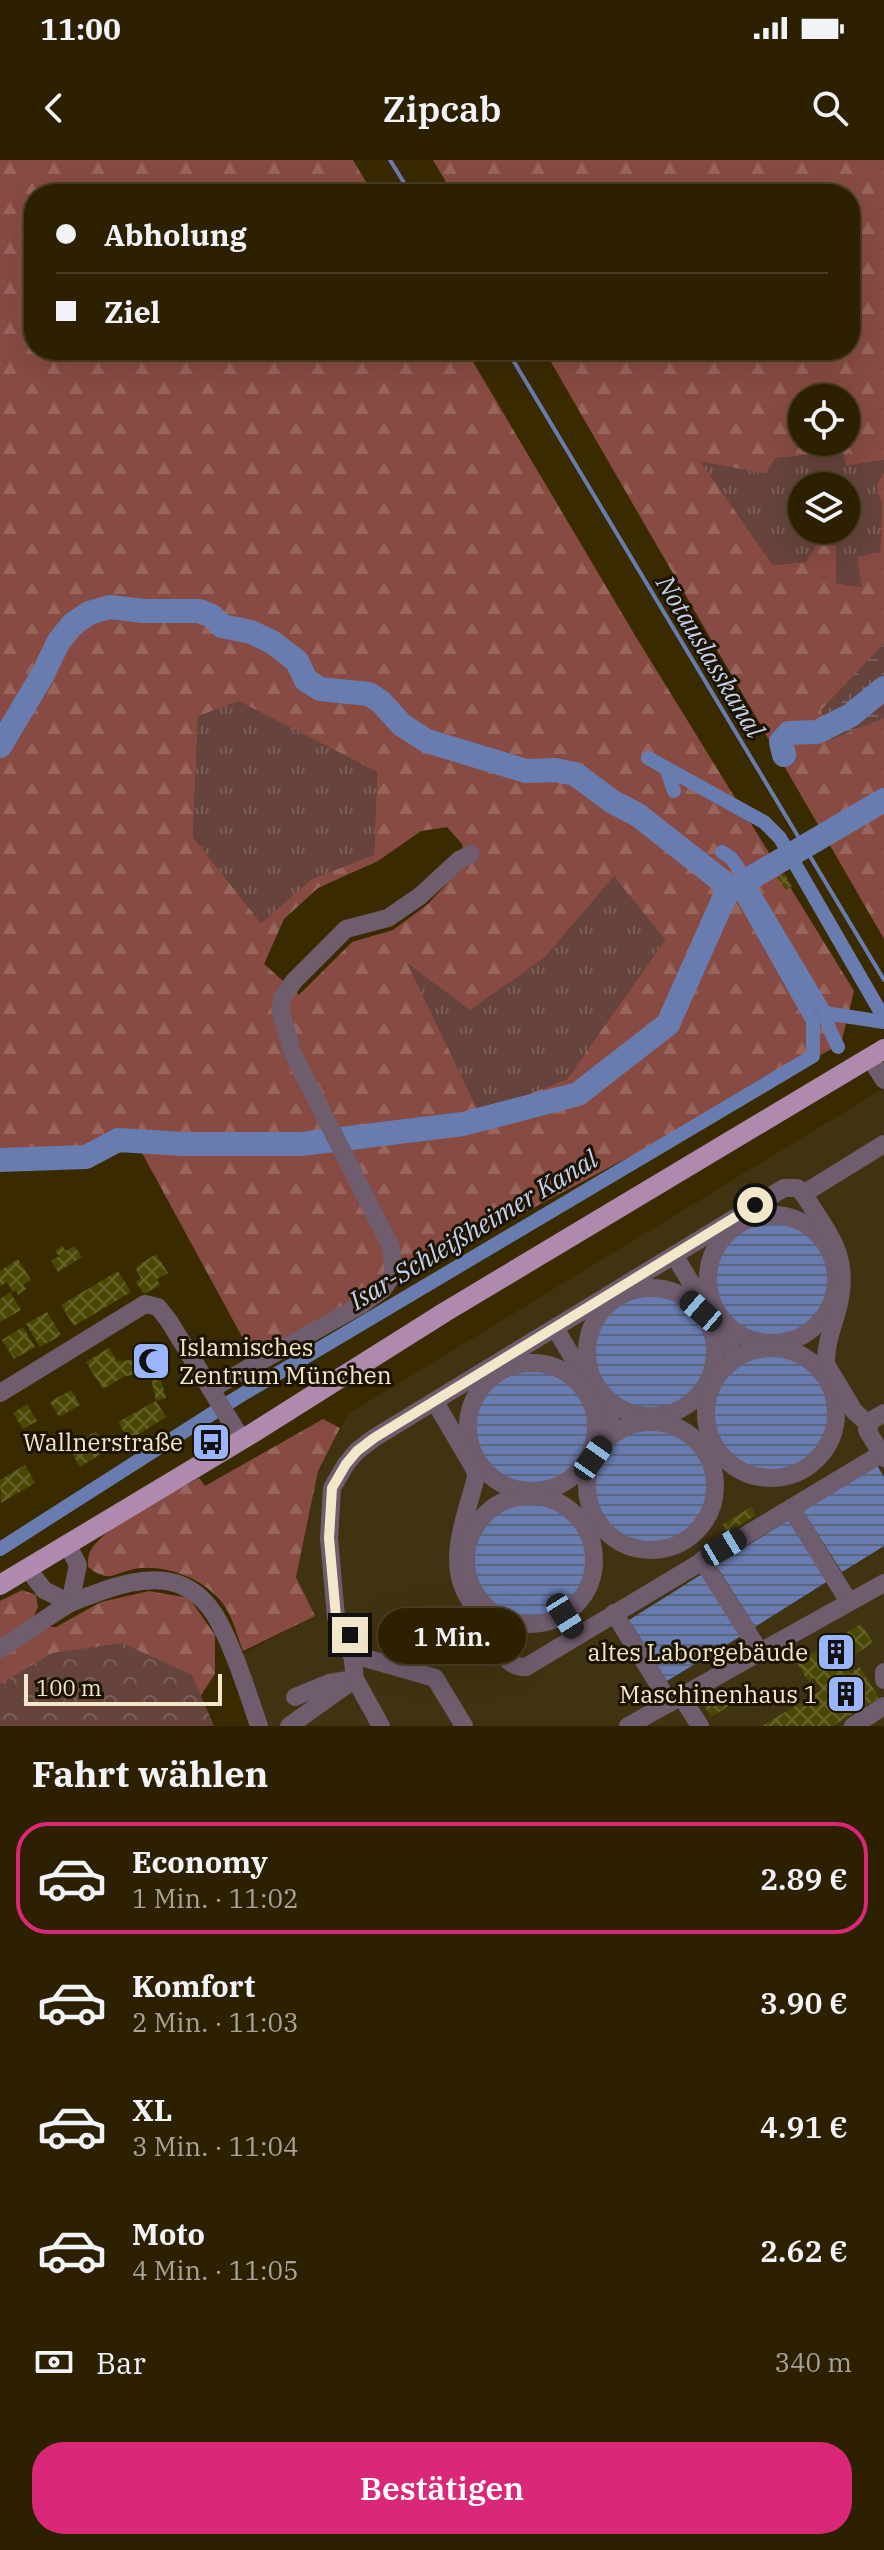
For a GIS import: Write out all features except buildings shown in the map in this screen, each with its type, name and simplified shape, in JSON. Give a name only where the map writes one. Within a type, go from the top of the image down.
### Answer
[{"type":"main road","points":[[0,1585],[242,1440],[457,1304],[877,1054]]},
{"type":"street","points":[[214,1394],[361,1305],[383,1289],[394,1273],[391,1247],[293,1054],[280,1009],[282,998],[294,981],[346,929],[388,918],[420,896],[459,860],[471,854]]},
{"type":"street","points":[[877,1054],[884,1080]]},
{"type":"street","points":[[803,1194],[884,1144]]},
{"type":"street","points":[[381,1726],[355,1679],[350,1635],[336,1617],[329,1538],[332,1488],[346,1464],[357,1451],[435,1402],[494,1370],[555,1328],[616,1294],[674,1255],[738,1220],[784,1188],[797,1188],[803,1194],[839,1252],[842,1264],[839,1286],[825,1357],[826,1364],[830,1379],[835,1403],[835,1419],[825,1449],[804,1469],[787,1476],[772,1478],[751,1475],[732,1465],[711,1450],[701,1445],[684,1431],[664,1423],[650,1419],[627,1412],[609,1401],[590,1389],[579,1382],[562,1369],[541,1362],[521,1362],[494,1370],[474,1399],[468,1418],[468,1439],[476,1477],[459,1546],[458,1560],[464,1588],[485,1614],[531,1626],[565,1616],[585,1595],[594,1574],[595,1552],[593,1528],[588,1499],[587,1478],[591,1457],[595,1441],[596,1419],[590,1389],[587,1344],[593,1324],[616,1294],[642,1288],[664,1289],[684,1297],[710,1314],[721,1319],[737,1334],[758,1343],[772,1346],[798,1354],[830,1379],[854,1411],[877,1419],[867,1430],[883,1456],[526,1667],[518,1668],[506,1659],[485,1614],[475,1593],[467,1572],[466,1551],[484,1515],[497,1504],[520,1495],[532,1494],[553,1488],[566,1482],[591,1457],[605,1441],[617,1432],[650,1419],[668,1415],[687,1406],[702,1392],[710,1383],[721,1371],[737,1358],[752,1351],[772,1346],[802,1337],[820,1323],[839,1286],[835,1265],[827,1246],[814,1231],[797,1220],[777,1215],[738,1220],[712,1255],[707,1277],[710,1314],[716,1351],[710,1383],[707,1420],[711,1450],[712,1464],[716,1485],[713,1507],[702,1526],[687,1540],[672,1547],[647,1550],[627,1546],[593,1528],[561,1503],[540,1495],[532,1494],[510,1488],[474,1464]]},
{"type":"street","points":[[674,1255],[737,1358]]},
{"type":"street","points":[[0,1368],[5,1389],[145,1304],[158,1307],[242,1440]]},
{"type":"street","points":[[555,1328],[617,1432]]},
{"type":"street","points":[[435,1402],[497,1504]]},
{"type":"street","points":[[804,1469],[818,1492]]},
{"type":"street","points":[[791,1508],[849,1602]]},
{"type":"street","points":[[67,1544],[78,1565],[70,1603]]},
{"type":"street","points":[[672,1547],[694,1565],[760,1652]]},
{"type":"street","points":[[28,1569],[44,1590],[70,1603]]},
{"type":"street","points":[[0,1649],[70,1603],[136,1580],[164,1580],[184,1585],[199,1596],[218,1620],[259,1726]]},
{"type":"street","points":[[628,1726],[883,1586]]},
{"type":"street","points":[[614,1613],[675,1699],[700,1726]]},
{"type":"street","points":[[565,1616],[577,1636]]},
{"type":"street","points":[[351,1654],[435,1678],[464,1726]]},
{"type":"street","points":[[884,1672],[884,1680]]},
{"type":"street","points":[[295,1697],[329,1683],[355,1679]]},
{"type":"street","points":[[289,1726],[355,1679]]},
{"type":"street","points":[[853,1726],[884,1706]]},
{"type":"shaded area","points":[[884,1088],[884,1726],[253,1726],[243,1654],[314,1616],[296,1577],[318,1471],[348,1414]]},
{"type":"green space","points":[[0,160],[353,160],[367,184],[24,184],[24,360],[472,360],[636,637],[854,991],[841,1044],[253,1357],[141,1151],[0,1161]],"holes":[[[239,701],[377,772],[374,855],[312,879],[261,923],[193,837],[198,716]],[[447,827],[462,844],[466,863],[428,904],[393,930],[352,942],[299,995],[264,964],[284,919],[318,888],[378,861],[421,831]],[[614,876],[665,940],[567,1079],[479,1113],[407,963],[470,1010],[545,957]]]},
{"type":"green space","points":[[433,160],[884,160],[884,460],[846,466],[844,456],[860,456],[860,384],[788,384],[788,456],[798,456],[776,458],[766,474],[700,461],[773,565],[806,562],[817,544],[830,544],[836,546],[836,583],[862,587],[857,557],[880,552],[882,504],[876,486],[884,472],[884,939],[550,360],[860,360],[860,184],[447,184]]},
{"type":"green space","points":[[845,456],[846,466],[884,460],[884,472],[876,486],[882,504],[880,552],[863,587],[836,583],[836,546],[806,562],[773,565],[699,460],[766,474],[776,458]]},
{"type":"green space","points":[[884,643],[884,718],[828,741],[821,710]]},
{"type":"green space","points":[[238,700],[377,772],[374,856],[313,879],[261,923],[193,837],[198,716]]},
{"type":"green space","points":[[614,875],[665,940],[567,1079],[478,1113],[406,962],[545,957]]},
{"type":"green space","points":[[323,1419],[340,1428],[318,1471],[296,1577],[315,1616],[243,1651],[234,1625],[220,1600],[187,1576],[147,1568],[106,1576],[88,1567],[89,1554],[95,1544],[121,1522],[199,1478],[205,1486]]},
{"type":"green space","points":[[22,1590],[36,1595],[38,1607],[29,1627],[56,1627],[101,1602],[149,1591],[189,1598],[215,1635],[215,1674],[194,1706],[0,1726],[0,1601]]},
{"type":"green space","points":[[122,1643],[192,1675],[214,1726],[0,1726],[0,1684],[52,1653]]},
{"type":"water","points":[[771,1218],[794,1222],[814,1236],[828,1256],[832,1279],[828,1302],[814,1322],[794,1336],[771,1340],[748,1336],[728,1322],[714,1302],[710,1279],[714,1256],[728,1236],[748,1222]]},
{"type":"water","points":[[651,1291],[674,1295],[694,1309],[708,1329],[712,1352],[708,1375],[694,1395],[674,1409],[651,1413],[628,1409],[608,1395],[594,1375],[590,1352],[594,1329],[608,1309],[628,1295]]},
{"type":"water","points":[[772,1352],[795,1356],[815,1370],[829,1390],[833,1413],[829,1436],[815,1456],[795,1470],[772,1474],[749,1470],[729,1456],[715,1436],[711,1413],[715,1390],[729,1370],[749,1356]]},
{"type":"water","points":[[531,1365],[554,1369],[574,1383],[588,1403],[592,1426],[588,1449],[574,1469],[554,1483],[531,1487],[508,1483],[488,1469],[474,1449],[470,1426],[474,1403],[488,1383],[508,1369]]},
{"type":"water","points":[[651,1426],[674,1430],[694,1444],[708,1464],[712,1487],[708,1510],[694,1530],[674,1544],[651,1548],[628,1544],[608,1530],[594,1510],[590,1487],[594,1464],[608,1444],[628,1430]]},
{"type":"water","points":[[877,1465],[884,1477],[884,1546],[842,1572],[803,1511]]},
{"type":"water","points":[[531,1501],[554,1505],[574,1519],[588,1539],[592,1562],[588,1585],[574,1605],[554,1619],[531,1623],[508,1619],[488,1605],[474,1585],[470,1562],[474,1539],[488,1519],[508,1505]]},
{"type":"water","points":[[790,1519],[828,1581],[755,1627],[716,1565]]},
{"type":"water","points":[[702,1574],[741,1636],[667,1681],[629,1620]]},
{"type":"waterway","name":"Notauslasskanal","points":[[390,160],[405,184]]},
{"type":"waterway","name":"Notauslasskanal","points":[[513,360],[884,980]]},
{"type":"waterway","points":[[0,746],[59,641],[73,624],[89,613],[110,607],[143,611],[199,611],[212,616],[222,626],[251,632],[272,642],[297,661],[306,680],[320,689],[369,694],[402,725],[427,741],[526,771],[555,770],[575,774],[613,802],[638,815],[732,889]]},
{"type":"waterway","points":[[784,755],[781,742],[789,733],[817,732],[851,715],[884,688]]},
{"type":"waterway","points":[[648,758],[764,822],[780,838],[884,1018]]},
{"type":"waterway","points":[[666,768],[674,791]]},
{"type":"waterway","points":[[0,1160],[86,1157],[118,1140],[183,1144],[301,1144],[463,1124],[578,1094],[668,1024],[725,896],[732,889],[884,800]]},
{"type":"waterway","points":[[780,860],[785,847]]},
{"type":"waterway","points":[[722,852],[739,869],[825,1013],[838,1047]]},
{"type":"waterway","points":[[739,869],[755,875]]},
{"type":"waterway","name":"Isar-Schleißheimer Kanal","points":[[0,1549],[238,1397],[813,1056],[813,1021],[737,886]]},
{"type":"waterway","points":[[825,1013],[884,1022]]},
{"type":"place","name":"Islamisches Zentrum München","points":[[151,1361]]},
{"type":"place","name":"Wallnerstraße","points":[[211,1442]]},
{"type":"place","name":"altes Laborgebäude","points":[[836,1652]]},
{"type":"place","name":"Maschinenhaus 1","points":[[846,1694]]},
{"type":"route","points":[[350,1635],[336,1617],[329,1538],[332,1488],[357,1451],[755,1205]]}]
